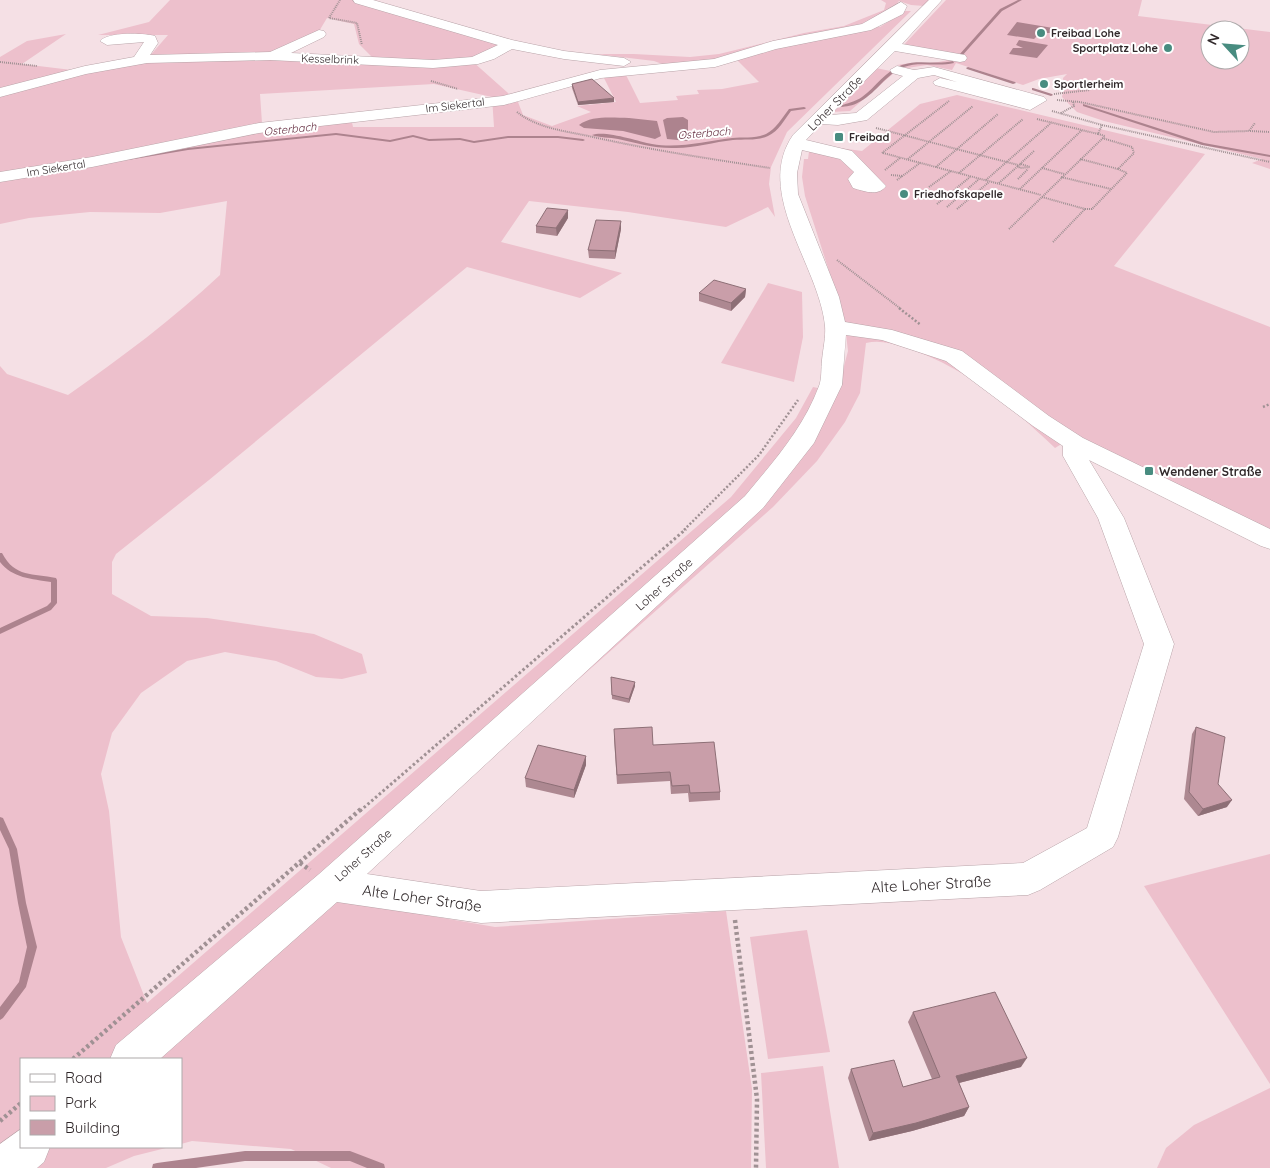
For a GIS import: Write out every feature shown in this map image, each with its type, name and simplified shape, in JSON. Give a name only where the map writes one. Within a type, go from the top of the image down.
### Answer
[{"type":"street","points":[[359,0],[510,44],[564,55],[638,63],[658,68]]},
{"type":"street","name":"Loher Straße","points":[[131,1058],[331,885],[754,502],[802,443],[831,386],[836,327],[829,297],[789,194],[788,173],[798,141],[817,119],[936,0]]},
{"type":"street","points":[[896,3],[927,10]]},
{"type":"street","name":"Im Siekertal","points":[[0,177],[92,162],[259,128],[504,100],[600,74],[715,63],[773,45],[866,27],[898,11],[896,3]]},
{"type":"street","points":[[270,56],[319,34]]},
{"type":"street","points":[[107,40],[140,37],[150,39],[151,44],[139,60]]},
{"type":"street","name":"Kesselbrink","points":[[0,93],[85,70],[139,60],[270,56],[432,64],[473,61],[489,56],[510,44]]},
{"type":"street","points":[[892,46],[960,58]]},
{"type":"street","points":[[873,65],[914,74],[934,71],[1032,107]]},
{"type":"street","points":[[817,119],[838,120],[861,117],[914,74]]},
{"type":"street","points":[[940,82],[1032,107]]},
{"type":"street","points":[[798,141],[826,142],[839,137],[839,130],[833,124],[817,119]]},
{"type":"street","points":[[798,141],[846,156],[868,168]]},
{"type":"street","points":[[836,327],[885,334],[954,356],[1041,421],[1075,443],[1270,540]]},
{"type":"street","name":"Alte Loher Straße","points":[[331,885],[481,907],[1028,880],[1101,837],[1160,644],[1110,518],[1075,456],[1075,443]]},
{"type":"street","points":[[5,1168],[28,1148]]},
{"type":"path","points":[[340,0],[329,18],[357,23],[361,43],[367,51],[381,61]]},
{"type":"path","points":[[429,80],[460,90]]},
{"type":"path","points":[[1054,90],[1060,92],[1090,90]]},
{"type":"path","points":[[952,98],[882,152],[1085,209],[1092,209],[1127,173],[1080,159]]},
{"type":"path","points":[[504,100],[514,101],[517,113],[529,121],[548,127],[644,148],[774,168],[772,172]]},
{"type":"path","points":[[1061,114],[1074,106],[1073,101]]},
{"type":"path","points":[[959,173],[1032,107],[1073,101],[1214,132],[1270,132]]},
{"type":"path","points":[[907,159],[976,104]]},
{"type":"path","points":[[1032,107],[1200,148],[1270,162]]},
{"type":"path","points":[[936,167],[1002,111]]},
{"type":"path","points":[[838,120],[929,141],[1029,168],[1018,179]]},
{"type":"path","points":[[985,180],[1051,123]]},
{"type":"path","points":[[1249,131],[1255,123]]},
{"type":"path","points":[[1102,125],[1098,134],[1104,136],[1102,138]]},
{"type":"path","points":[[1020,190],[1082,130]]},
{"type":"path","points":[[1008,230],[1102,138]]},
{"type":"path","points":[[1102,138],[1132,147],[1134,153],[1118,169]]},
{"type":"path","points":[[998,184],[1034,151]]},
{"type":"path","points":[[868,168],[900,157]]},
{"type":"path","points":[[897,180],[920,163]]},
{"type":"path","points":[[1042,168],[1064,174]]},
{"type":"path","points":[[930,187],[951,171]]},
{"type":"path","points":[[937,204],[970,176]]},
{"type":"path","points":[[1062,177],[1110,189]]},
{"type":"path","points":[[947,207],[980,179]]},
{"type":"path","points":[[957,210],[990,181]]},
{"type":"path","points":[[1053,242],[1085,209]]},
{"type":"path","points":[[829,255],[922,326]]},
{"type":"path","points":[[75,1058],[681,533],[743,475],[786,420],[800,397]]},
{"type":"path","points":[[1263,407],[1270,404]]},
{"type":"path","points":[[732,895],[757,1099],[756,1168]]},
{"type":"path","points":[[0,1121],[20,1104]]},
{"type":"green space","points":[[170,0],[370,0],[512,41],[472,61],[518,102],[523,115],[552,126],[591,112],[577,106],[616,102],[603,76],[625,73],[640,103],[678,100],[676,96],[699,94],[697,90],[722,89],[759,82],[736,59],[665,65],[654,61],[596,54],[690,57],[719,54],[804,33],[844,26],[884,10],[886,3],[881,0],[931,0],[924,6],[911,5],[899,1],[892,10],[866,25],[880,27],[905,11],[911,11],[787,132],[771,167],[769,184],[775,217],[768,207],[726,227],[628,212],[529,201],[501,242],[622,273],[580,298],[467,267],[209,480],[116,554],[112,562],[112,594],[151,616],[207,618],[314,634],[362,654],[367,673],[342,679],[316,677],[276,661],[225,652],[187,661],[141,693],[112,733],[101,774],[109,811],[121,937],[147,1003],[731,497],[796,418],[813,387],[837,392],[848,351],[844,318],[805,196],[802,177],[804,159],[808,159],[810,144],[862,151],[920,104],[957,95],[1205,154],[1114,266],[1270,327],[1270,532],[1073,437],[1055,448],[985,388],[946,364],[894,344],[866,343],[860,393],[845,422],[817,461],[773,507],[334,896],[385,908],[495,927],[726,911],[752,1089],[751,1168],[331,1168],[291,1149],[192,1141],[182,1144],[182,1058],[20,1058],[20,1148],[166,1148],[134,1156],[106,1168],[0,1168],[0,366],[7,374],[68,395],[108,367],[165,323],[220,275],[227,201],[160,213],[90,212],[29,218],[0,224],[0,57],[27,41],[66,34],[22,64],[80,71],[148,58],[168,35],[98,35],[149,22]],"holes":[[[327,18],[354,24],[359,44],[373,58],[270,55],[318,33]],[[434,84],[492,97],[494,127],[353,127],[350,113],[262,123],[260,94]]]},
{"type":"green space","points":[[946,0],[1142,0],[1138,16],[1200,24],[1200,70],[1250,70],[1250,30],[1270,32],[1270,169],[1252,163],[1262,159],[1104,121],[1077,112],[1062,97],[1063,78],[1067,74],[1039,79],[1023,85],[956,63],[952,70],[927,65],[907,68],[897,65],[937,62],[950,59],[899,50]]},
{"type":"green space","points":[[876,68],[895,72],[850,111],[832,112]]},
{"type":"green space","points":[[768,283],[802,292],[803,337],[794,382],[721,363]]},
{"type":"green space","points":[[1270,854],[1270,1084],[1144,886]]},
{"type":"green space","points":[[807,930],[830,1052],[768,1059],[750,937]]},
{"type":"green space","points":[[823,1066],[839,1168],[766,1168],[761,1073]]},
{"type":"green space","points":[[1270,1088],[1270,1168],[1157,1168],[1166,1148],[1194,1125]]},
{"type":"shaded area","points":[[1017,22],[1053,28],[1055,33],[1040,33],[1034,39],[1007,35]]},
{"type":"shaded area","points":[[1019,40],[1048,45],[1037,58],[1009,54],[1013,48],[1023,48],[1016,45]]},
{"type":"shaded area","points":[[683,117],[688,120],[688,141],[667,139],[663,120]]},
{"type":"shaded area","points":[[596,118],[629,118],[657,121],[661,136],[655,139],[623,131],[584,128],[579,125]]},
{"type":"building","points":[[592,79],[614,98],[578,102],[572,84]]},
{"type":"building","points":[[547,208],[568,210],[556,228],[536,226]]},
{"type":"building","points":[[596,220],[621,221],[615,251],[588,250]]},
{"type":"building","points":[[714,280],[746,289],[731,303],[699,293]]},
{"type":"building","points":[[611,677],[635,682],[629,699],[612,695]]},
{"type":"building","points":[[652,727],[653,745],[714,742],[720,792],[690,793],[689,785],[672,786],[670,772],[617,775],[614,729]]},
{"type":"building","points":[[1196,727],[1225,737],[1218,784],[1232,800],[1203,809],[1189,792]]},
{"type":"building","points":[[538,745],[586,756],[574,790],[525,778]]},
{"type":"building","points":[[995,992],[1027,1058],[956,1076],[969,1107],[916,1123],[873,1133],[851,1069],[894,1060],[903,1087],[940,1077],[913,1012]]},
{"type":"waterway","name":"Osterbach","points":[[960,56],[1001,10],[1020,0]]},
{"type":"waterway","name":"Osterbach","points":[[842,106],[861,100],[894,70],[903,66],[909,64],[947,64],[953,62]]},
{"type":"waterway","points":[[968,68],[1014,83]]},
{"type":"waterway","points":[[1033,89],[1051,95]]},
{"type":"waterway","points":[[1084,105],[1203,144],[1270,156]]},
{"type":"waterway","name":"Osterbach","points":[[594,135],[667,147],[763,137],[771,133],[790,110],[804,108]]},
{"type":"waterway","name":"Osterbach","points":[[128,159],[188,149],[336,134],[390,141],[413,136],[429,140],[460,139],[474,142],[508,137],[558,137],[583,140]]},
{"type":"waterway","points":[[0,555],[8,568],[15,572],[30,577],[54,580],[54,603],[49,608],[0,631]]},
{"type":"waterway","points":[[0,821],[13,849],[32,947],[23,984],[0,1015]]},
{"type":"waterway","points":[[157,1168],[245,1156],[350,1156],[380,1168]]},
{"type":"place","name":"Freibad Lohe","points":[[1041,33]]},
{"type":"place","name":"Sportplatz Lohe","points":[[1168,48]]},
{"type":"place","name":"Sportlerheim","points":[[1044,84]]},
{"type":"place","name":"Freibad","points":[[839,137]]},
{"type":"place","name":"Friedhofskapelle","points":[[904,194]]},
{"type":"place","name":"Wendener Straße","points":[[1149,471]]}]
